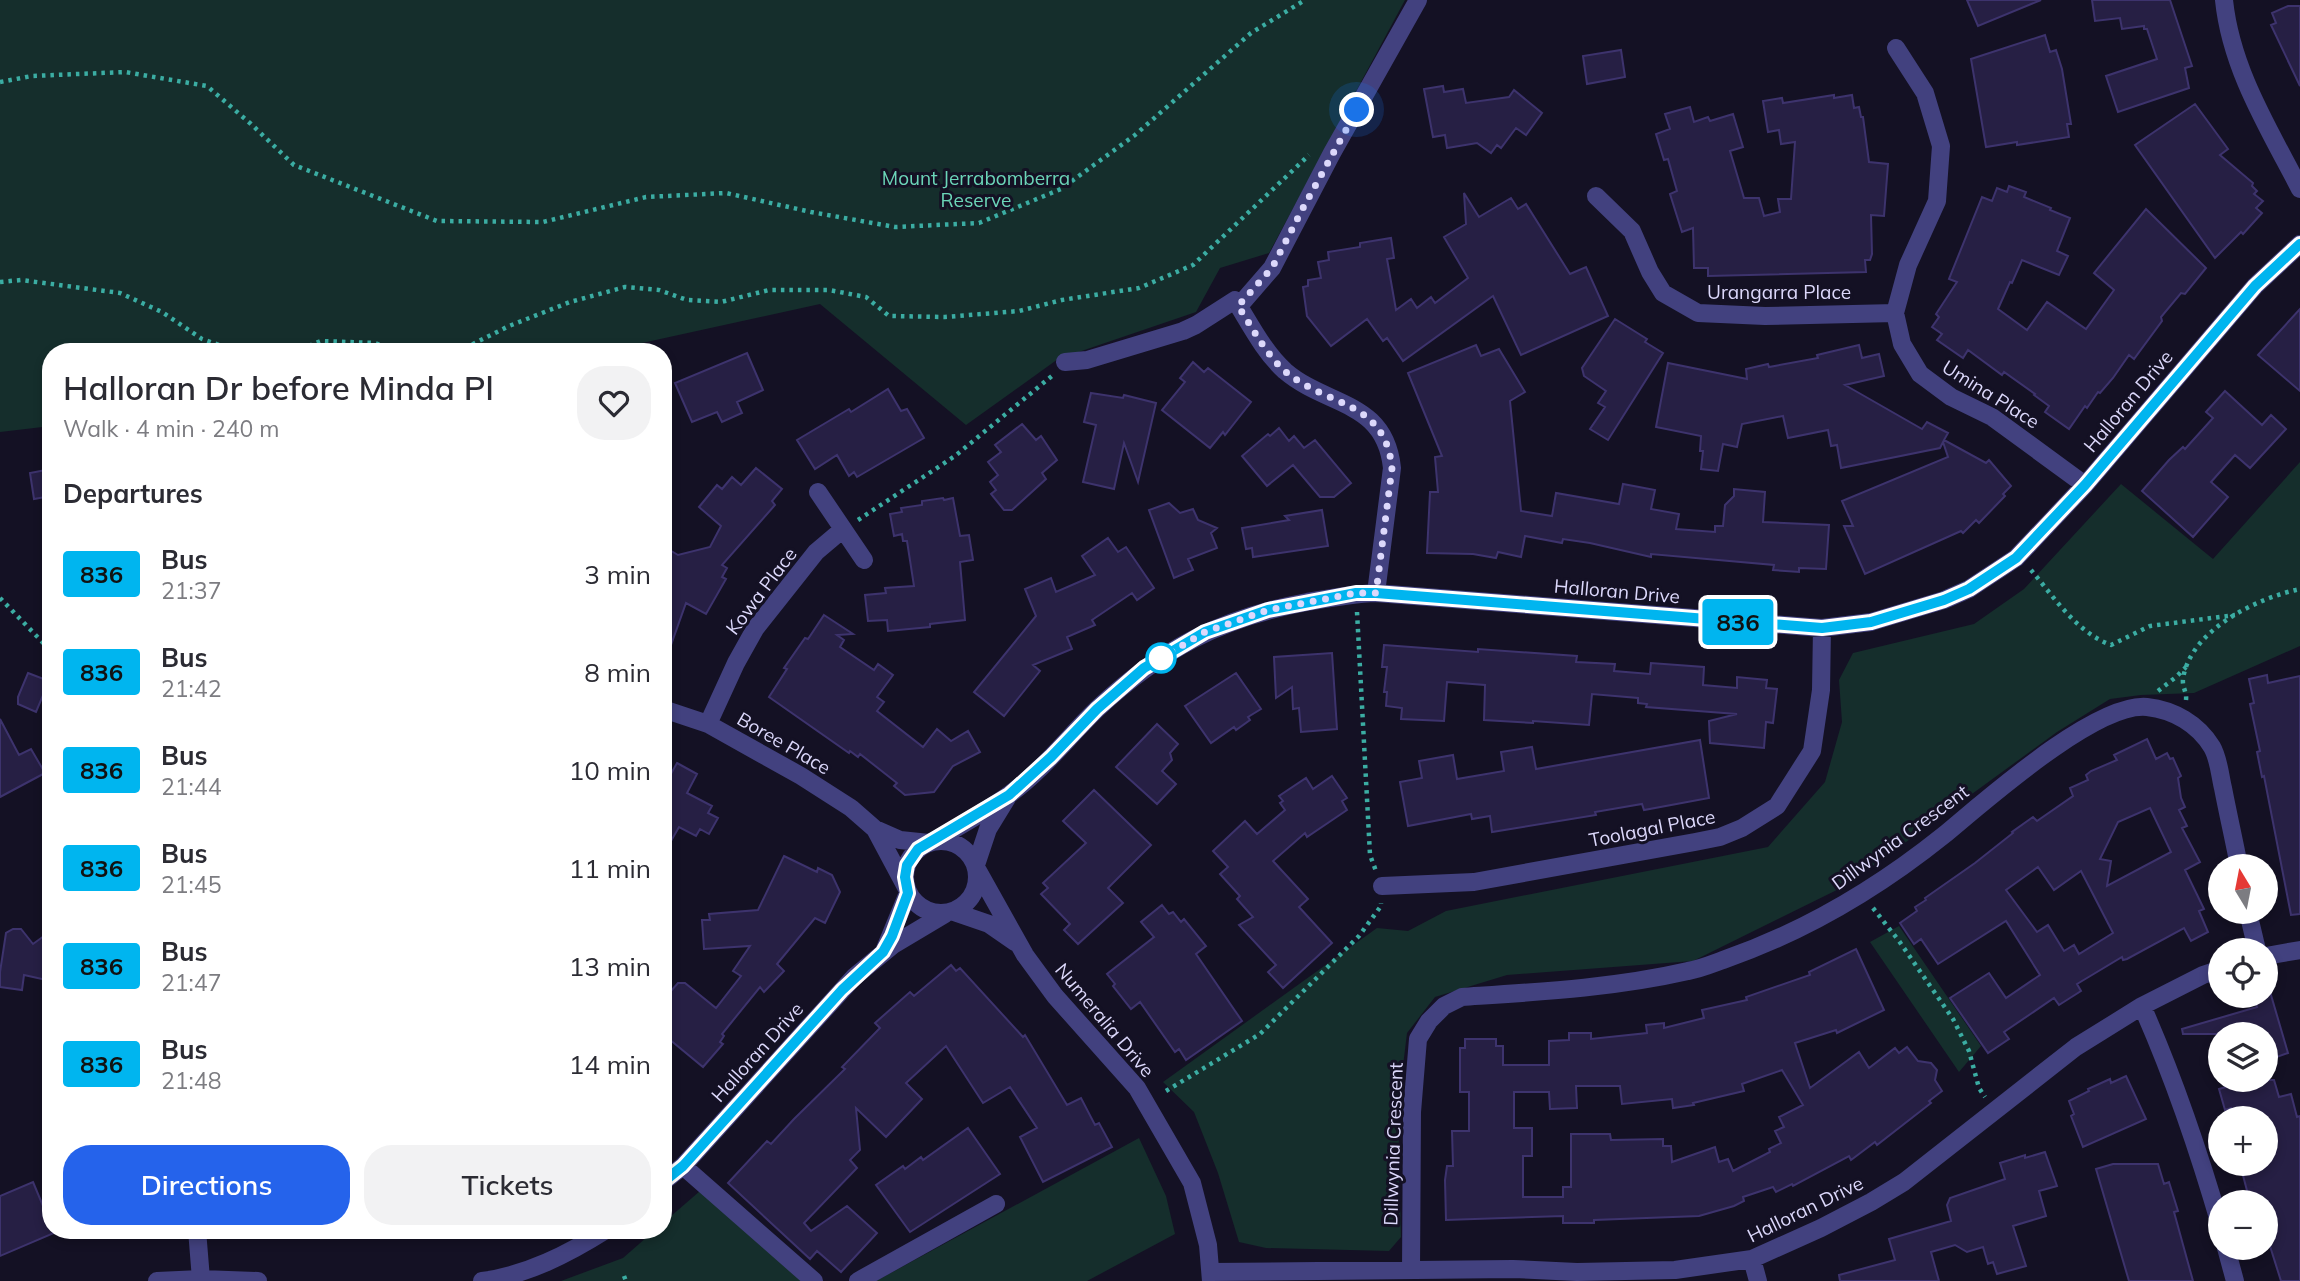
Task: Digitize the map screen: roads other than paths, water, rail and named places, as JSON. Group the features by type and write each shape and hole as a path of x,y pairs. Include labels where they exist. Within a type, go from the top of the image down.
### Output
{"street":[{"path":"1070,362 1191,328 1237,303 1272,268 1418,0"},
{"path":"2224,0 2231,41 2243,77 2300,189"},
{"name":"Umina Place","path":"1896,48 1925,93 1941,146 1937,201 1908,265 1895,313 1902,344 1920,374 1951,397 1992,416 2085,485"},
{"name":"Urangarra Place","path":"1596,196 1632,231 1650,272 1664,293 1698,313 1765,316 1895,313"},
{"name":"Halloran Drive","path":"931,843 1009,795 1051,757 1097,709 1144,668 1205,632 1268,610 1356,593 1376,593 1822,628 1871,622 1944,600 1969,589 2016,558 2085,485 2255,286 2300,244"},
{"path":"1237,303 1272,358 1286,371 1312,388 1358,410 1375,424 1382,434 1391,456 1392,468 1376,593"},
{"path":"818,492 864,561"},
{"name":"Kowa Place","path":"708,724 755,628 816,552 842,530"},
{"name":"Toolagal Place","path":"1382,886 1474,882 1720,837 1742,828 1777,806 1812,751 1821,690 1822,628"},
{"name":"Dillwynia Crescent","path":"1411,1270 1412,1112 1418,1039 1429,1021 1444,1006 1462,997 1612,985 1690,971 1759,948 1839,908 1921,853 2003,786 2074,734 2102,718 2131,708 2145,707 2180,716 2194,725 2213,748 2236,854"},
{"name":"Boree Place","path":"672,712 708,724 829,793 859,814 875,829 908,891"},
{"name":"Halloran Drive","path":"977,868 988,829 1009,795"},
{"name":"Boree Place","path":"875,829 900,840 931,843"},
{"path":"946,841 959,845 970,854 977,868 978,881 973,896 967,904 949,913 932,913 920,908 908,891 905,877 907,865 918,849 931,843 946,841"},
{"name":"Numeralia Drive","path":"977,868 1001,909 1017,944 1055,996 1138,1088 1192,1183 1206,1235 1211,1277"},
{"name":"Halloran Drive","path":"883,952 892,936 908,891"},
{"name":"Halloran Drive","path":"672,1175 683,1166 842,990 883,952 949,913"},
{"name":"Numeralia Drive","path":"949,913 989,924 1017,944"},
{"path":"2278,954 2300,950"},
{"name":"Halloran Drive","path":"1211,1277 1411,1270 1513,1275 1675,1270 1752,1259 1821,1228 1904,1182 2076,1047 2142,1006 2208,973"},
{"path":"2142,1006 2167,1062 2210,1190"},
{"path":"683,1166 814,1281"},
{"path":"858,1281 996,1204"},
{"path":"198,1239 201,1279"},
{"path":"482,1281 505,1278 556,1258 590,1239"},
{"path":"1752,1259 1758,1281"},
{"path":"2229,1260 2235,1281"},
{"path":"157,1281 258,1281"}],"park label":[{"name":"Mount Jerrabomberra Reserve","path":"976,189"}]}
